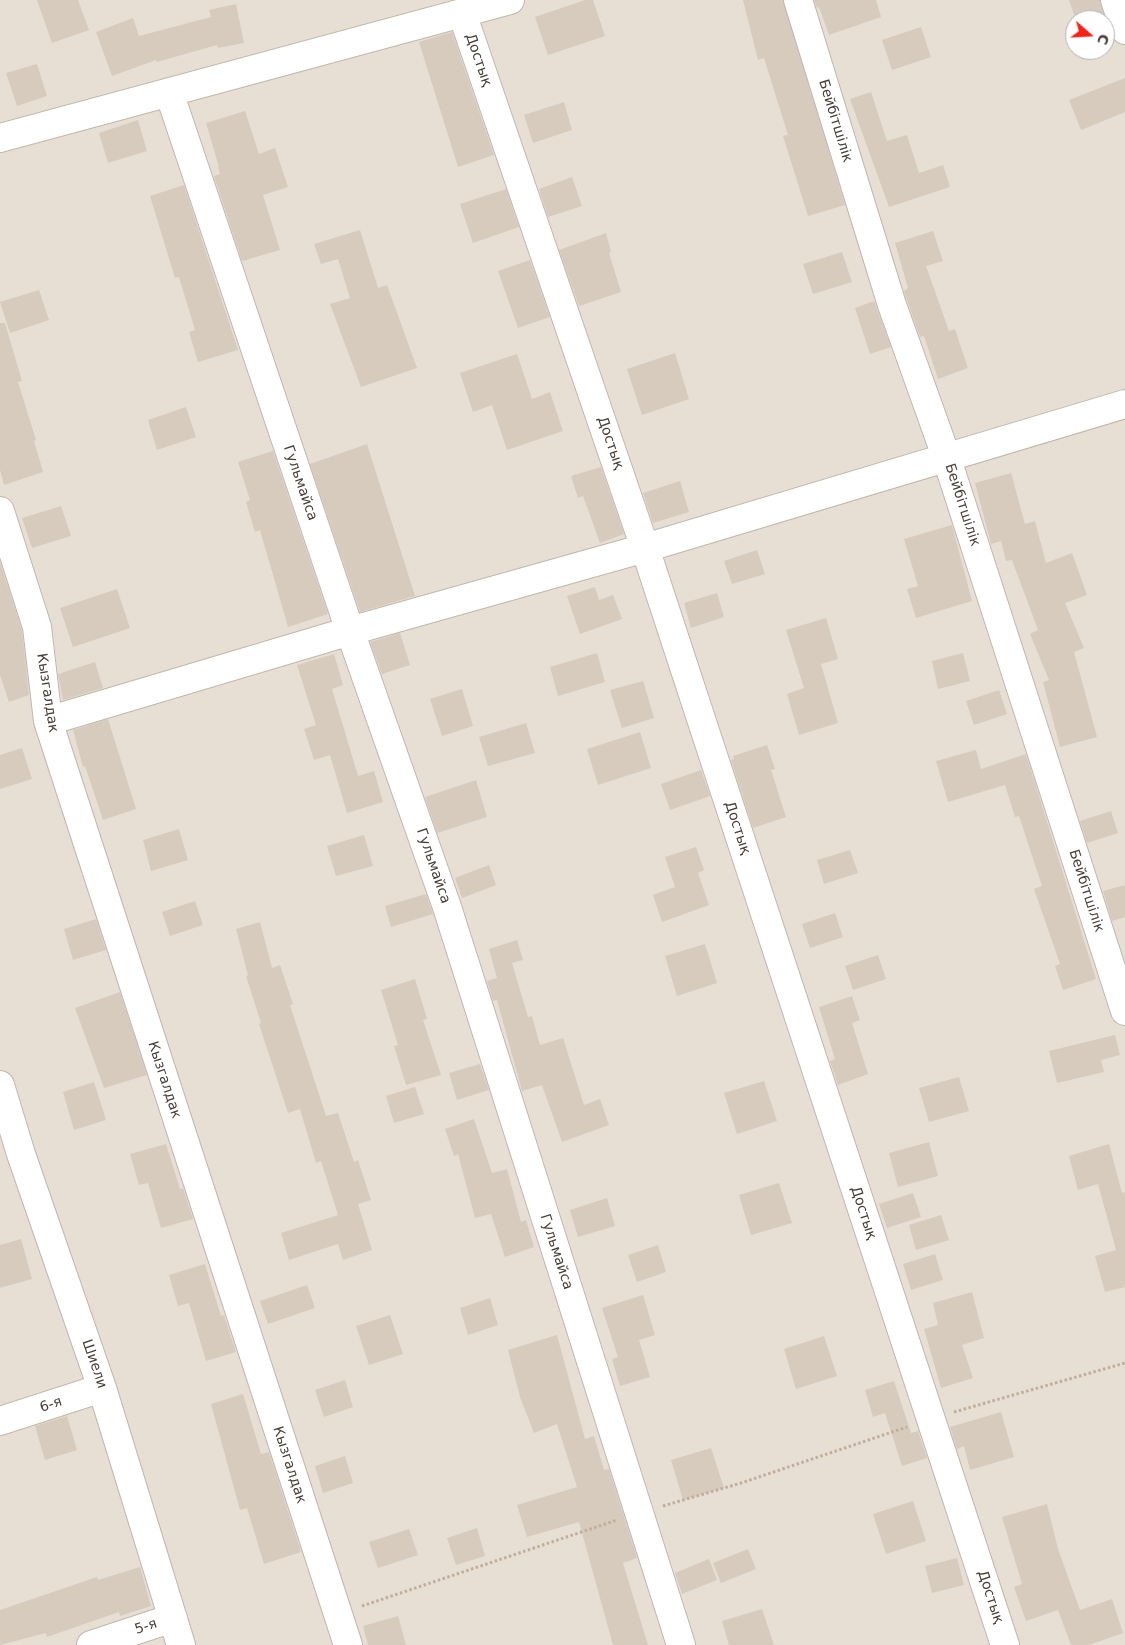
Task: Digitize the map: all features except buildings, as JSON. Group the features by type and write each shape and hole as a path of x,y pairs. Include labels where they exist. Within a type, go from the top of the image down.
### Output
{"street":[{"path":"0,138 510,0"},
{"name":"Бейбітшілік","path":"798,0 892,305 946,456 1125,1011"},
{"path":"1115,0 1125,30"},
{"name":"Достық","path":"462,13 645,548 1005,1645"},
{"name":"Гульмайса","path":"170,92 350,631 447,907 681,1645"},
{"path":"48,721 350,631 645,548 946,456 1125,404"},
{"name":"Кызгалдак","path":"0,511 37,626 48,721 348,1645"},
{"name":"Шиели","path":"0,1085 10,1157 102,1388 181,1645"},
{"name":"6-я","path":"0,1421 102,1388"},
{"name":"5-я","path":"91,1645 173,1618"}],"path":[{"path":"338,1614 639,1512 741,1483 931,1419 1125,1363"}],"shaded area":[{"path":"0,0 1125,0 1125,1645 0,1645"}]}
